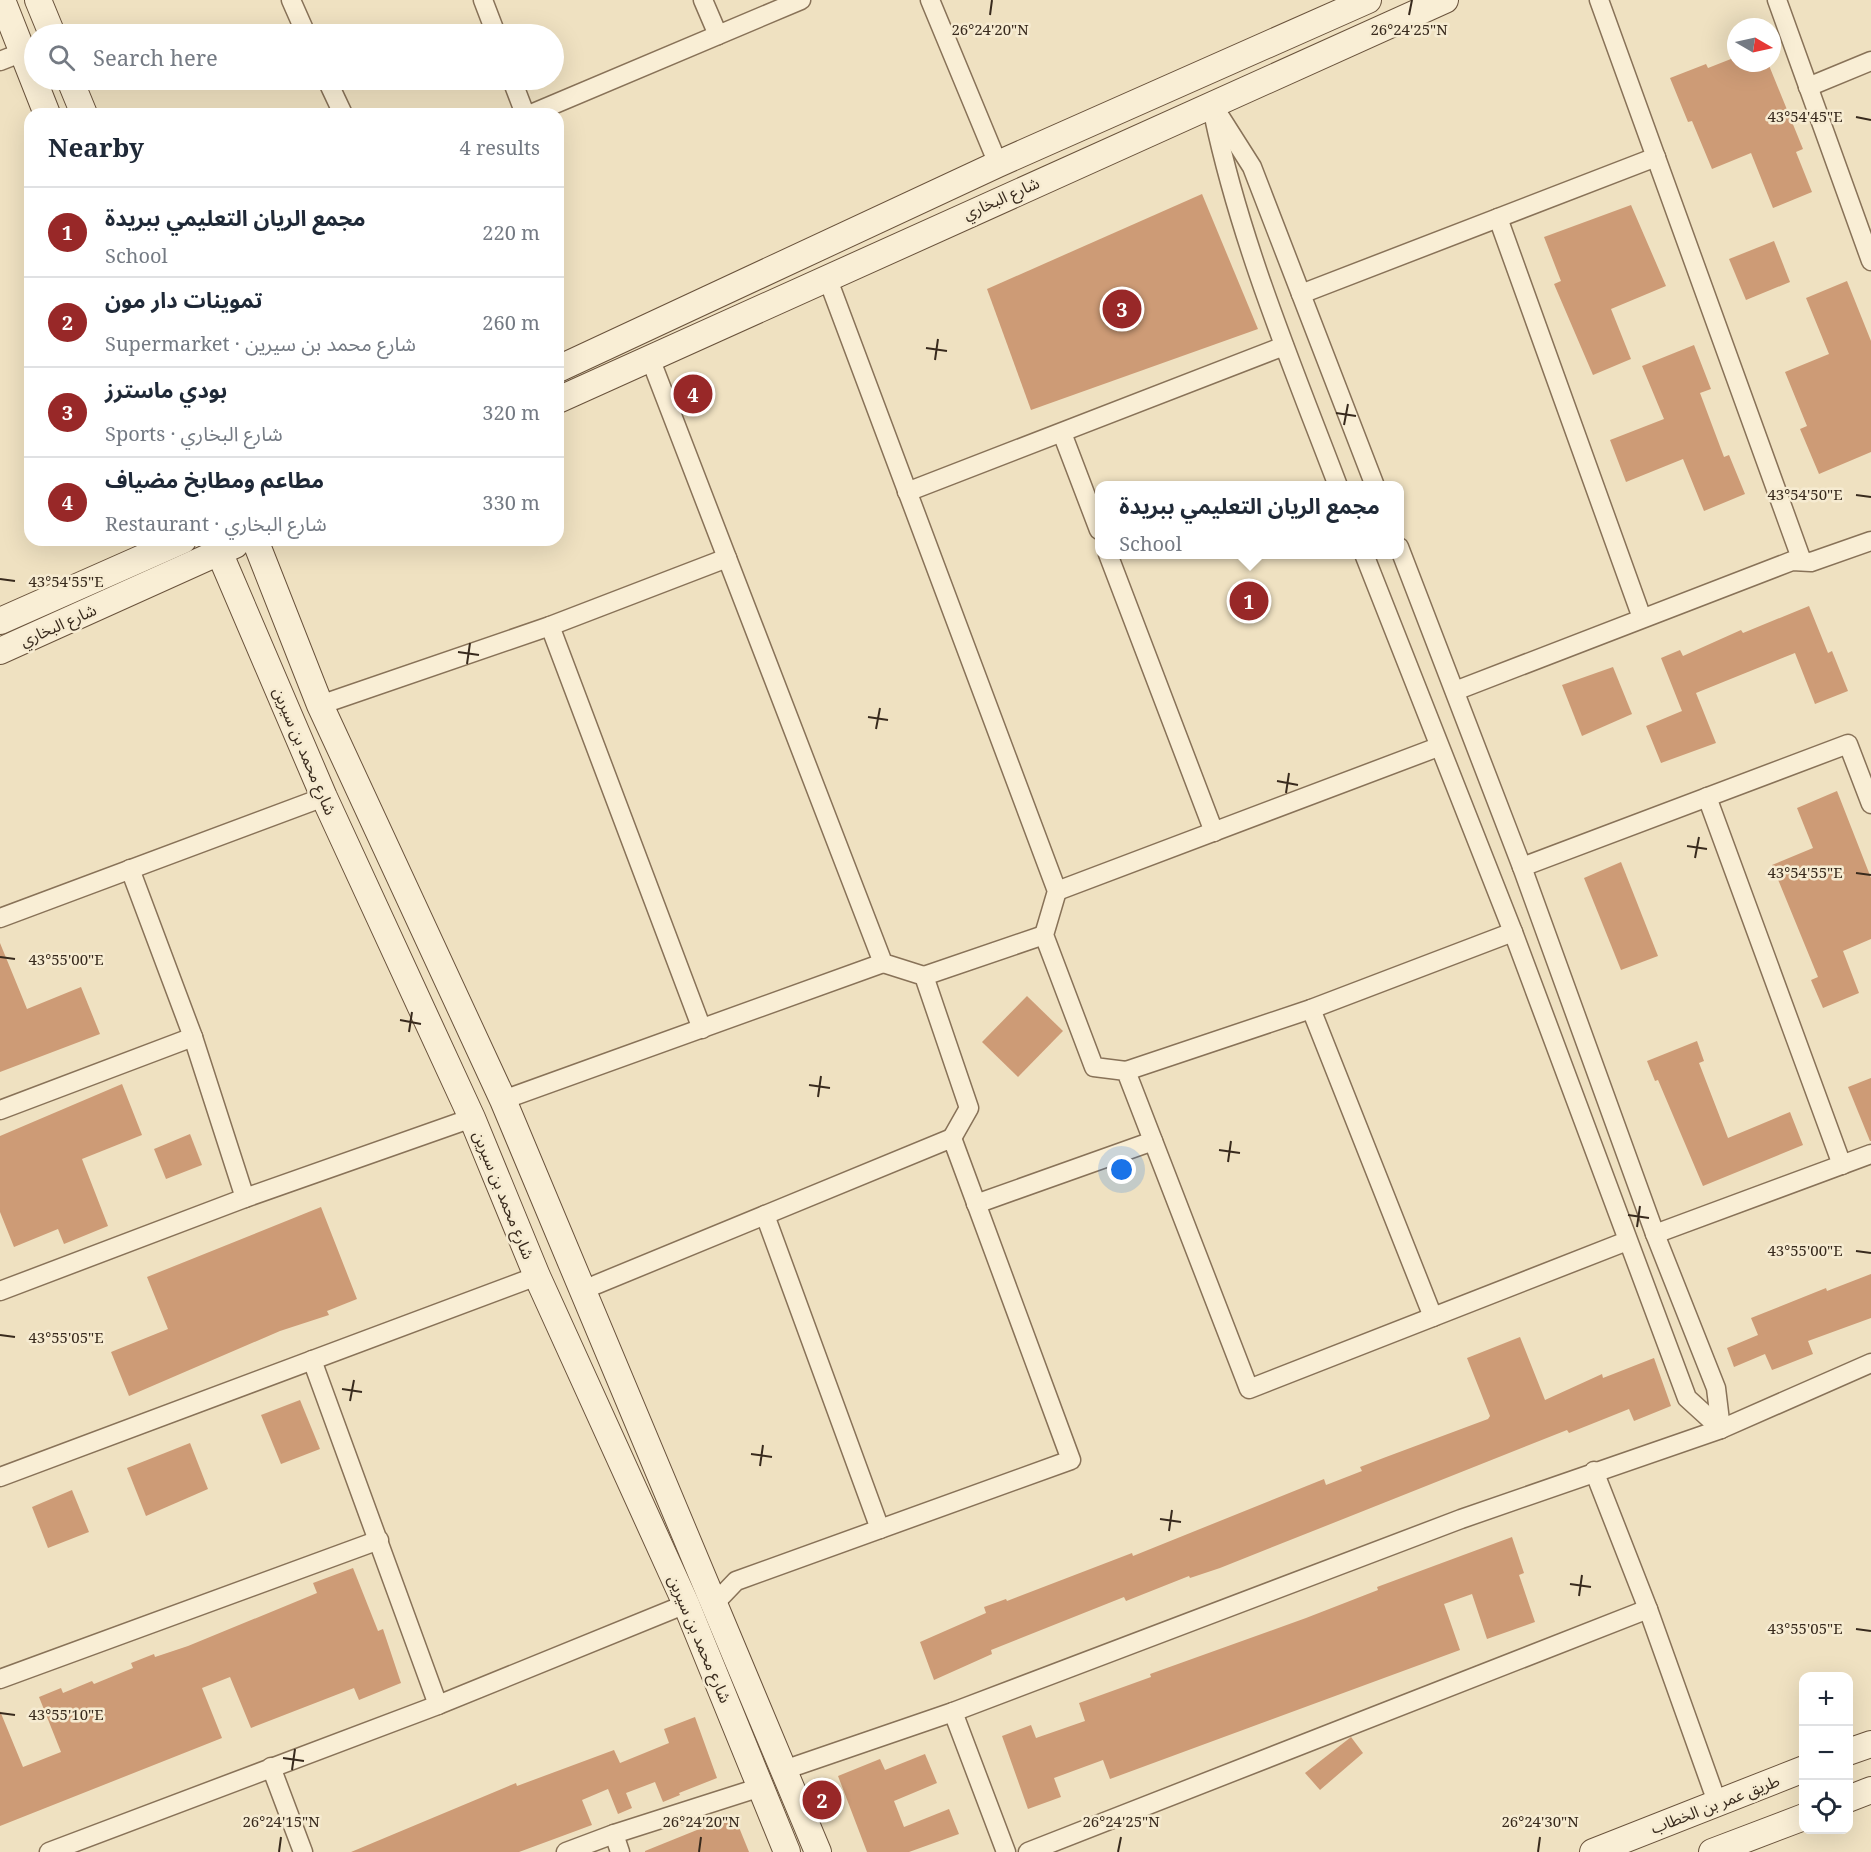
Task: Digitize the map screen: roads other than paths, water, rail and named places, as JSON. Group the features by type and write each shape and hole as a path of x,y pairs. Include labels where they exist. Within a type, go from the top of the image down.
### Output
{"street":[{"path":"291,0 302,24"},
{"path":"483,0 492,24"},
{"path":"703,0 718,35"},
{"path":"545,108 801,0"},
{"path":"930,0 998,164"},
{"name":"شارع البخاري","path":"564,366 998,164 1368,0"},
{"name":"شارع البخاري","path":"564,396 1445,0"},
{"path":"1599,0 1802,561"},
{"path":"1777,0 1871,261"},
{"path":"45,3 50,24"},
{"path":"3,9 11,56 24,77"},
{"path":"1808,87 1871,61"},
{"path":"32,90 43,108"},
{"path":"74,90 82,108"},
{"path":"332,90 340,108"},
{"path":"516,90 523,108"},
{"path":"1212,104 1252,167 1373,481"},
{"path":"1212,104 1227,176 1284,346 1336,481"},
{"path":"1301,294 1656,157"},
{"path":"1498,218 1642,618"},
{"path":"827,277 1057,891 1044,935 1094,1067 1126,1071 1311,1009 1513,932"},
{"path":"907,492 1284,346"},
{"path":"650,358 883,963"},
{"path":"1062,433 1095,520"},
{"path":"1455,691 1792,561 1811,561 1871,541"},
{"name":"شارع البخاري","path":"0,621 169,546"},
{"name":"شارع البخاري","path":"0,651 217,546"},
{"name":"شارع محمد بن سيرين","path":"217,546 324,797 472,1118 537,1276 686,1604 787,1852"},
{"name":"شارع محمد بن سيرين","path":"257,546 320,705 503,1100 818,1852"},
{"path":"320,705 550,626 727,558"},
{"path":"1110,559 1214,831"},
{"path":"1366,559 1513,932 1687,1398 1721,1429"},
{"path":"1404,559 1522,867 1655,1234 1716,1388 1721,1429"},
{"path":"550,626 702,1029"},
{"path":"1522,867 1848,744 1871,804"},
{"path":"1057,891 1438,747"},
{"path":"0,918 324,797"},
{"path":"1707,797 1842,1165"},
{"path":"130,869 193,1037 245,1197"},
{"path":"503,1100 883,963 924,976 1044,935"},
{"path":"583,1290 952,1138 969,1108 924,976"},
{"path":"1311,1009 1433,1317"},
{"path":"0,1110 193,1037"},
{"path":"1126,1071 1249,1389 1627,1241"},
{"path":"0,1291 245,1197 472,1118"},
{"path":"714,1604 736,1581 1071,1460 952,1138"},
{"path":"976,1204 1153,1141"},
{"path":"1655,1234 1871,1154"},
{"path":"765,1215 880,1529"},
{"path":"0,1477 537,1276"},
{"path":"312,1360 438,1705"},
{"path":"784,1770 953,1712 1594,1471 1721,1429 1871,1363"},
{"path":"1594,1471 1648,1609 1717,1802"},
{"path":"0,1680 379,1540"},
{"path":"49,1852 438,1705 686,1604"},
{"path":"1028,1852 1648,1609"},
{"path":"953,1712 1006,1852"},
{"path":"1853,1750 1871,1744"},
{"path":"271,1767 303,1852"},
{"name":"طريق عمر بن الخطاب","path":"1593,1852 1799,1771"},
{"path":"566,1852 614,1834 762,1787"},
{"path":"1853,1797 1871,1790"},
{"path":"1712,1852 1746,1846 1799,1819"},
{"path":"614,1834 620,1852"}],"place":[{"name":"بودي ماسترز","path":"1122,309"},
{"name":"مطاعم ومطابخ مضياف","path":"693,394"},
{"name":"مجمع الريان التعليمي ببريدة","path":"1249,601"},
{"name":"تموينات دار مون","path":"822,1800"}]}
